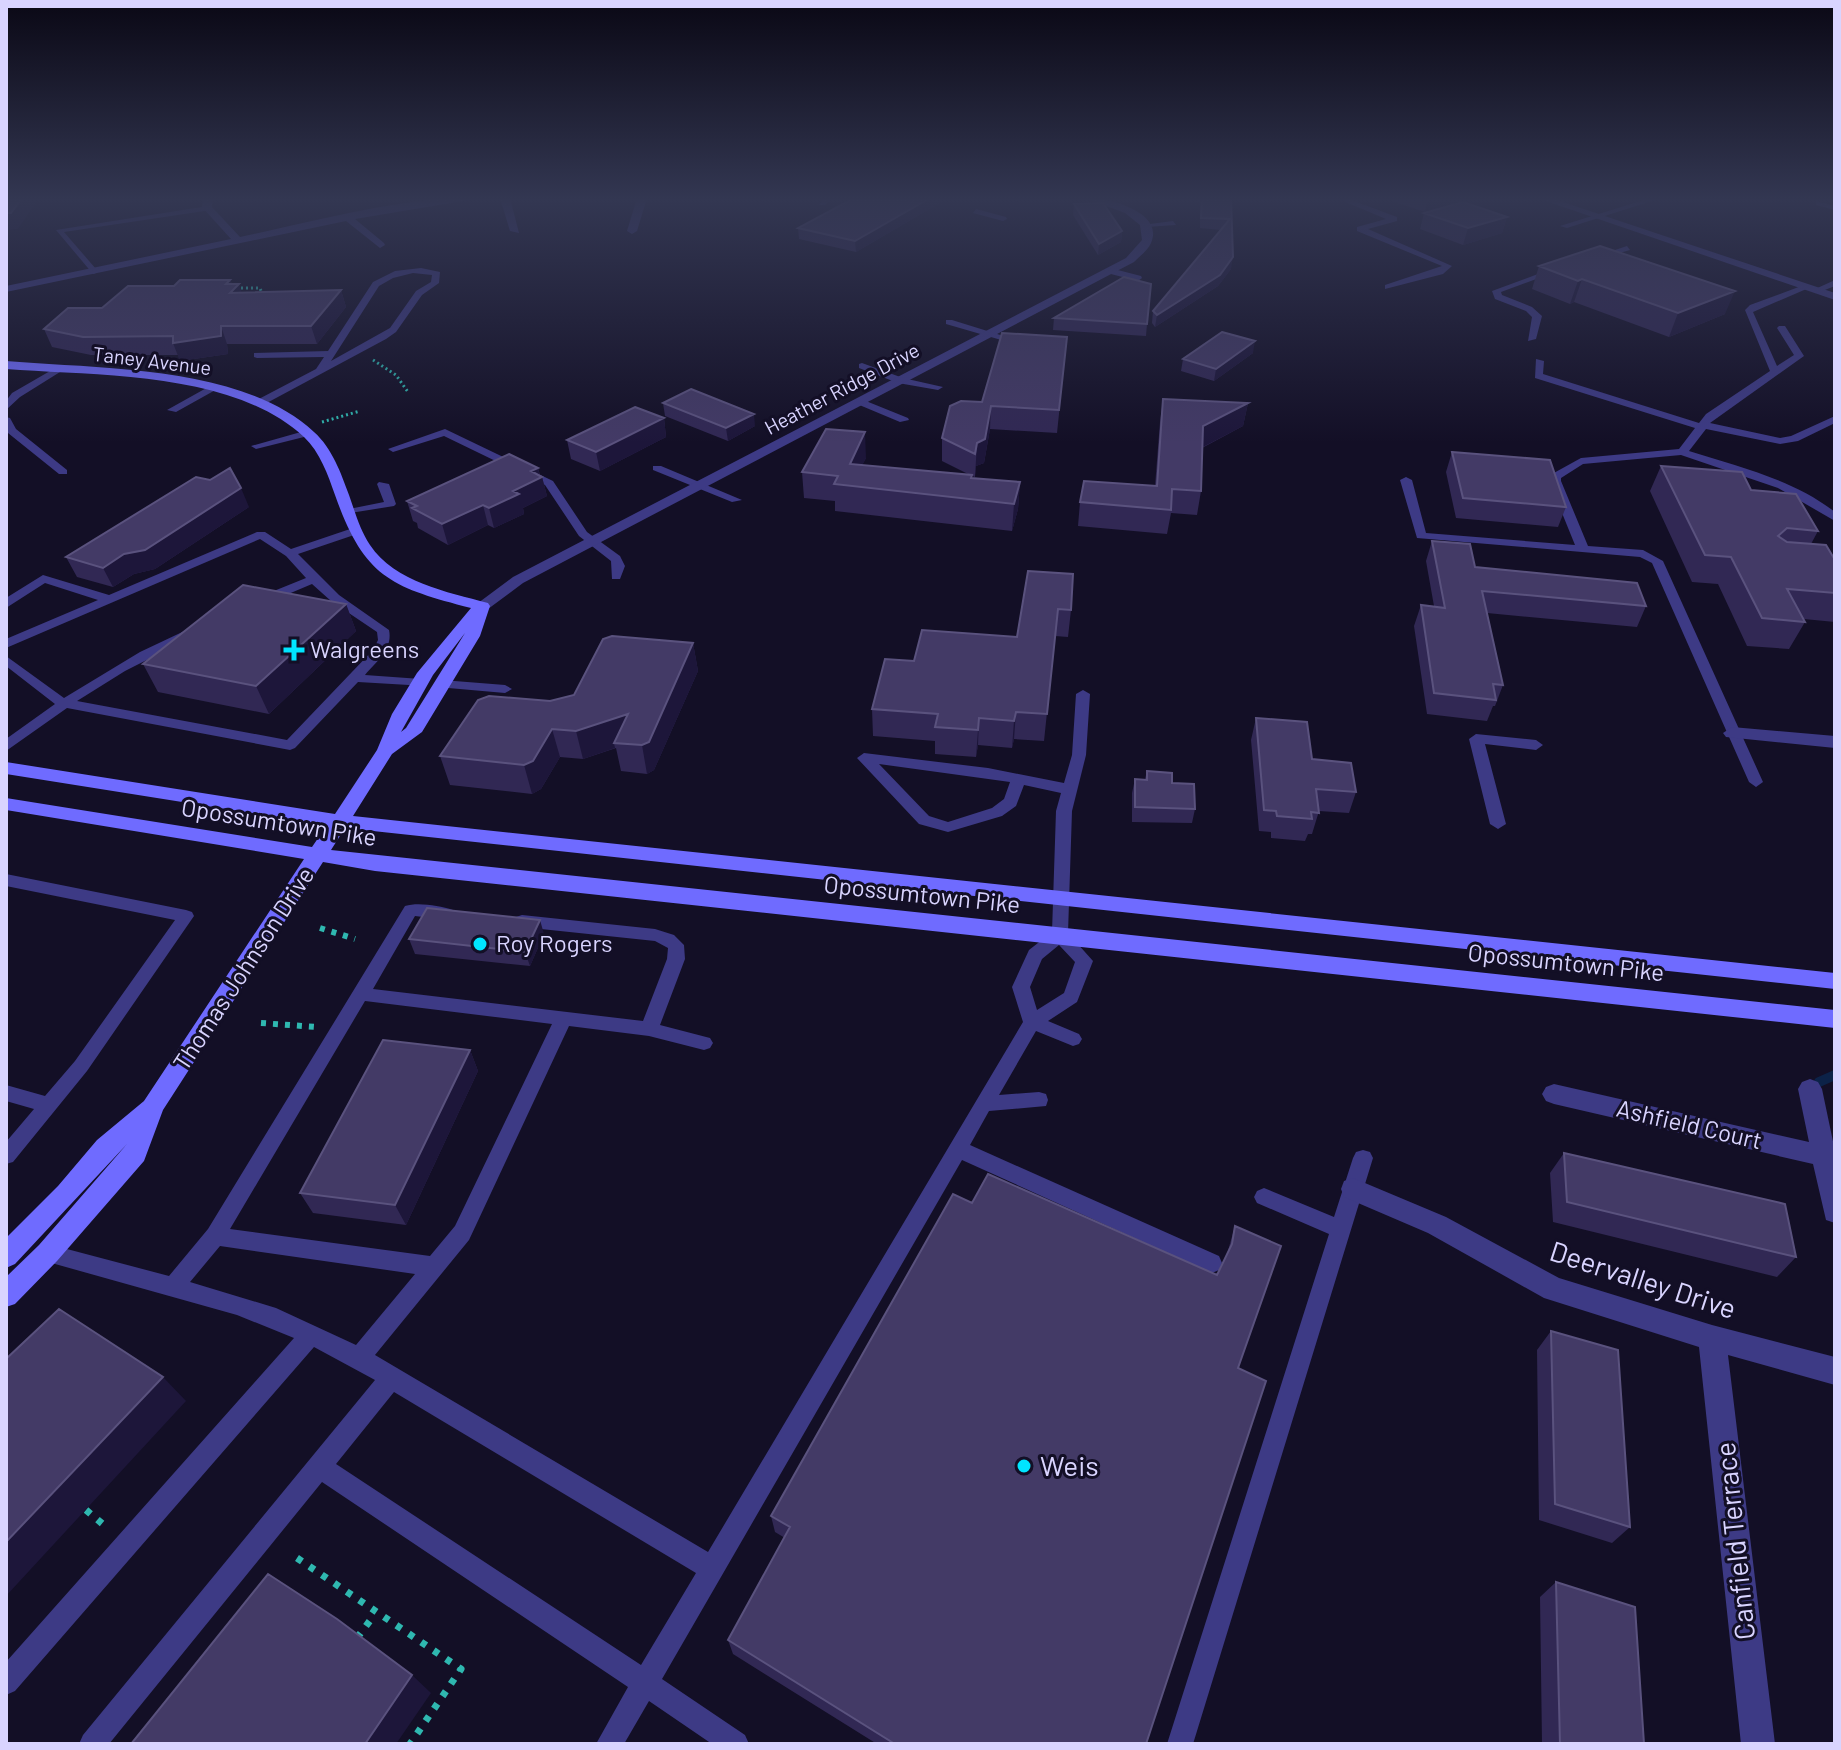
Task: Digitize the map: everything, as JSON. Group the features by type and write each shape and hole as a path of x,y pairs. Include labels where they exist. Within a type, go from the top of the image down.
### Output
{"main road":[{"name":"Taney Avenue","path":"6,365 158,379 214,388 259,403 308,433 329,463 366,550 396,576 482,606"},
{"name":"Thomas Johnson Drive","path":"6,1295 48,1253 135,1154 153,1106 386,750 390,732 421,683 454,634 482,606"},
{"name":"Thomas Johnson Drive","path":"386,750 413,732 472,636 482,606"},
{"name":"Opossumtown Pike","path":"6,768 340,821 1835,981"},
{"name":"Opossumtown Pike","path":"6,804 375,864 1835,1019"},
{"name":"Thomas Johnson Drive","path":"10,1248 67,1194 106,1147 153,1106"}],"street":[{"path":"6,289 51,280"},
{"name":"Heather Ridge Drive","path":"482,606 502,589 1093,280"},
{"path":"1785,280 1835,297"},
{"path":"1732,733 1835,742"},
{"path":"1810,1089 1835,1212"},
{"name":"Ashfield Court","path":"1554,1094 1824,1156"},
{"name":"Deervalley Drive","path":"1353,1189 1437,1225 1553,1289 1712,1338 1835,1371"},
{"name":"Canfield Terrace","path":"1712,1338 1758,1744"}],"lane":[{"path":"319,372 376,284 382,280"},
{"path":"259,403 393,330 419,293 436,280"},
{"path":"1388,287 1413,280"},
{"path":"1530,280 1496,291 1498,297 1529,309 1537,316 1531,339"},
{"path":"1775,372 1748,312 1762,303 1835,283"},
{"path":"949,322 1028,343"},
{"path":"1682,452 1710,416 1799,356 1782,328"},
{"path":"257,355 330,354"},
{"path":"1539,361 1538,376 1702,426 1780,441 1794,439 1835,419"},
{"path":"862,366 901,381 938,387"},
{"path":"6,407 11,396 57,370"},
{"path":"172,410 214,388"},
{"path":"861,402 904,420"},
{"path":"6,420 12,431 63,472"},
{"path":"393,449 445,432 549,483 576,525 616,559 619,566 616,576"},
{"path":"256,446 308,433"},
{"path":"1583,549 1555,481 1556,476 1581,461 1682,452 1782,487 1820,506 1835,518"},
{"path":"657,468 736,500"},
{"path":"1406,480 1421,536 1643,554 1657,561 1756,782"},
{"path":"348,512 390,504 383,484"},
{"path":"290,553 356,531"},
{"path":"6,644 261,534 290,553 335,598 383,630 385,640 379,652 290,745 62,703 6,660"},
{"path":"6,604 43,579 92,592 109,600"},
{"path":"250,605 314,579"},
{"path":"6,746 62,703 154,649 210,622"},
{"path":"355,678 421,683"},
{"path":"442,684 505,689"},
{"path":"609,1744 1032,1022 1071,997 1084,961 1060,935 1061,900 1067,789 1079,755 1083,694"},
{"path":"1498,824 1476,739 1536,745"},
{"path":"1019,779 1011,802 997,812 948,827 924,820 864,758 988,773 1019,779 1067,789"},
{"path":"6,880 186,916 81,1066 49,1105 13,1137 6,1156"},
{"path":"173,1287 215,1236 411,910 472,916"},
{"path":"502,919 668,939 676,945 676,959 649,1029"},
{"path":"1032,1022 1021,987 1035,955 1060,935"},
{"path":"360,994 649,1029 704,1043"},
{"path":"359,1358 462,1233 563,1019"},
{"path":"1032,1022 1073,1039"},
{"path":"6,1093 49,1105"},
{"path":"984,1104 1039,1100"},
{"path":"958,1149 1212,1263"},
{"path":"1180,1744 1363,1158"},
{"path":"1264,1197 1341,1229"},
{"path":"215,1236 436,1267"},
{"path":"48,1253 237,1305 311,1334 392,1377 713,1569"},
{"path":"6,1682 311,1334"},
{"path":"92,1744 392,1377"},
{"path":"319,1466 736,1744"}],"path":[{"path":"234,288 260,288 260,295 269,298"},
{"path":"361,357 396,375 408,392"},
{"path":"321,422 360,411"},
{"path":"320,928 355,939"},
{"path":"261,1023 340,1028"},
{"path":"86,1510 105,1526"},
{"path":"297,1558 375,1614 461,1669 410,1744"},
{"path":"357,1638 375,1614"}],"building":[{"path":"180,280 230,280 226,284 239,284 230,293 341,290 311,326 221,326 221,336 173,343 173,336 83,337 44,329 68,308 102,308 128,286 174,286"},
{"path":"1119,280 1151,284 1147,324 1054,318"},
{"path":"1179,280 1213,280 1157,315 1153,311"},
{"path":"1584,280 1701,280 1735,291 1678,313"},
{"path":"1222,332 1255,341 1216,369 1183,359"},
{"path":"1002,333 1067,337 1059,410 991,406 985,439 977,443 975,454 942,438 950,406 961,401 982,402"},
{"path":"691,389 754,414 726,428 663,403"},
{"path":"1163,399 1248,403 1203,426 1201,491 1172,489 1171,510 1080,502 1084,481 1157,486"},
{"path":"635,407 664,418 596,452 567,440"},
{"path":"826,429 865,432 850,464 1020,482 1014,504 834,484 838,476 802,472"},
{"path":"1452,452 1550,460 1566,507 1463,498"},
{"path":"509,454 538,468 531,471 542,477 513,491 519,494 489,508 483,505 442,524 412,508 417,506 407,501"},
{"path":"1661,466 1742,472 1751,490 1796,494 1818,531 1787,528 1778,536 1787,542 1826,545 1835,560 1835,593 1787,589 1805,622 1762,618 1731,557 1705,555"},
{"path":"230,468 241,488 145,550 124,554 103,568 66,557 196,477 210,480"},
{"path":"1432,541 1470,544 1475,567 1637,583 1646,606 1482,591 1503,685 1493,684 1496,700 1434,693 1421,605 1445,608"},
{"path":"1028,571 1073,574 1071,610 1058,609 1047,714 1016,712 1014,721 979,718 978,730 935,727 938,714 872,709 885,659 914,661 922,630 1017,637"},
{"path":"243,585 346,604 256,686 143,664"},
{"path":"612,636 693,643 649,742 642,745 614,743 628,714 576,731 552,729 533,761 524,765 440,756 478,700 489,696 550,701 574,695 603,639"},
{"path":"1256,718 1307,722 1312,759 1351,763 1356,792 1316,789 1319,813 1311,812 1312,819 1277,816 1276,811 1264,810"},
{"path":"1147,771 1172,773 1172,783 1194,784 1195,809 1135,807 1135,779 1147,780"},
{"path":"427,908 540,920 525,952 409,939"},
{"path":"383,1040 470,1050 395,1205 300,1193"},
{"path":"1564,1153 1785,1204 1796,1257 1567,1202"},
{"name":"Weis","path":"988,1174 1217,1275 1232,1244 1235,1226 1281,1246 1238,1368 1266,1381 1146,1744 895,1744 728,1640 790,1527 771,1516 953,1194 972,1203"},
{"path":"59,1309 163,1377 6,1542 6,1359"},
{"path":"1551,1331 1618,1350 1630,1527 1555,1504"},
{"path":"268,1574 337,1619 412,1675 365,1744 131,1744"},
{"path":"1556,1582 1635,1607 1644,1744 1560,1744"}],"waterway":[{"path":"1819,1082 1835,1075"}],"place":[{"name":"Walgreens","path":"294,650"},
{"name":"Roy Rogers","path":"480,944"},
{"name":"Weis","path":"1024,1466"}]}
